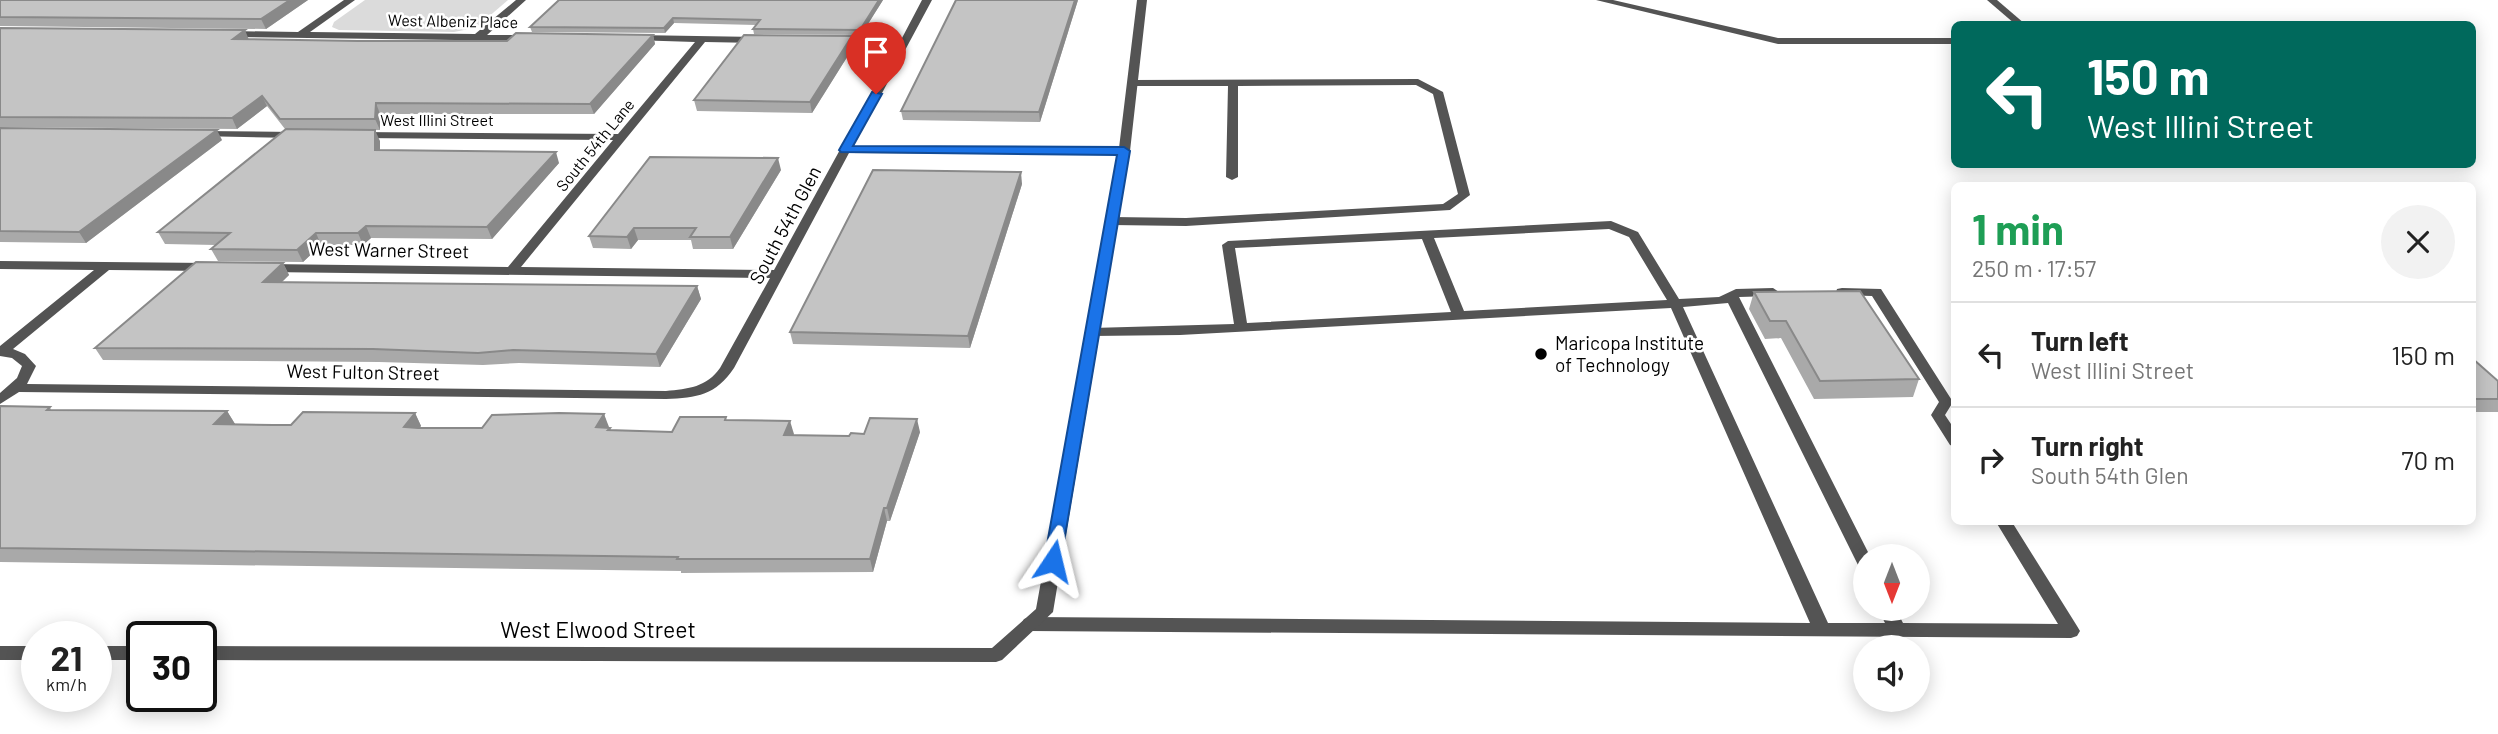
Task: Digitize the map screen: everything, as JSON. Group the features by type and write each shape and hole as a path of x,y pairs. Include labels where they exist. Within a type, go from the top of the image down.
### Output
{"street":[{"path":"300,35 350,0"},
{"path":"478,37 521,0"},
{"name":"South 54th Glen","path":"708,389 721,379 927,0"},
{"path":"1030,624 1044,612 1124,151 1142,0"},
{"path":"1601,0 1779,41 1951,41"},
{"path":"1993,0 2017,21"},
{"name":"West Albeniz Place","path":"219,34 542,38"},
{"path":"620,38 766,40"},
{"name":"South 54th Lane","path":"511,271 702,39"},
{"path":"818,40 905,41"},
{"path":"1112,221 1186,222 1446,207 1464,195 1438,92 1418,82 1132,83"},
{"path":"1232,177 1233,83"},
{"path":"186,134 307,135"},
{"name":"West Illini Street","path":"348,135 622,137"},
{"path":"845,150 1124,151"},
{"path":"1241,328 1228,245 1611,225 1634,235 1675,303 1822,629"},
{"path":"1427,235 1459,315"},
{"path":"0,265 230,268"},
{"path":"0,352 106,266"},
{"name":"West Warner Street","path":"257,268 778,274"},
{"path":"1092,332 1241,328 1722,300 1736,293 1788,292"},
{"path":"1826,292 1876,292 1946,402 1938,415 1951,436"},
{"path":"1731,295 1856,544"},
{"path":"0,352 15,354 25,359 29,366 27,375 16,388 0,400"},
{"name":"West Fulton Street","path":"16,388 666,396 708,389"},
{"path":"1030,624 2071,631 2006,525"},
{"path":"1893,621 1897,629"},
{"name":"West Elwood Street","path":"217,653 996,655 1030,624"},
{"path":"0,653 21,653"}],"shaded area":[{"path":"365,0 508,0 479,25 454,32 339,30 332,27 334,22"}],"building":[{"path":"0,0 290,0 261,19 0,17"},
{"path":"559,0 879,0 860,30 753,29 760,20 673,18 664,28 530,27"},
{"path":"956,0 1075,0 1039,112 901,111"},
{"path":"0,28 245,30 233,39 358,41 507,41 516,33 653,35 590,104 376,103 375,119 280,119 262,96 232,118 0,117"},
{"path":"744,35 852,36 810,102 694,100"},
{"path":"0,128 217,130 79,232 0,231"},
{"path":"286,129 375,130 375,150 556,152 487,227 366,226 358,233 316,233 297,250 211,249 230,233 158,232"},
{"path":"650,157 778,158 730,237 690,237 696,228 634,228 627,237 589,236"},
{"path":"873,170 1021,172 968,336 790,332"},
{"path":"196,262 283,263 263,282 697,286 656,354 513,350 478,353 373,349 95,348"},
{"path":"1860,291 1919,379 1820,381 1786,321 1770,321 1754,292"},
{"path":"2476,362 2498,381 2498,399 2476,399"},
{"path":"0,406 50,407 47,410 227,411 214,424 273,425 291,425 303,412 415,413 404,427 418,428 482,428 492,415 604,414 596,427 610,428 608,430 672,432 680,417 726,417 725,420 790,421 784,435 849,436 851,433 864,434 870,418 917,419 887,508 884,508 870,559 677,559 678,557 0,548"}],"place":[{"name":"Maricopa Institute of Technology","path":"1541,354"}],"route":[{"path":"876,94 845,150 1124,151 1053,561"}]}
